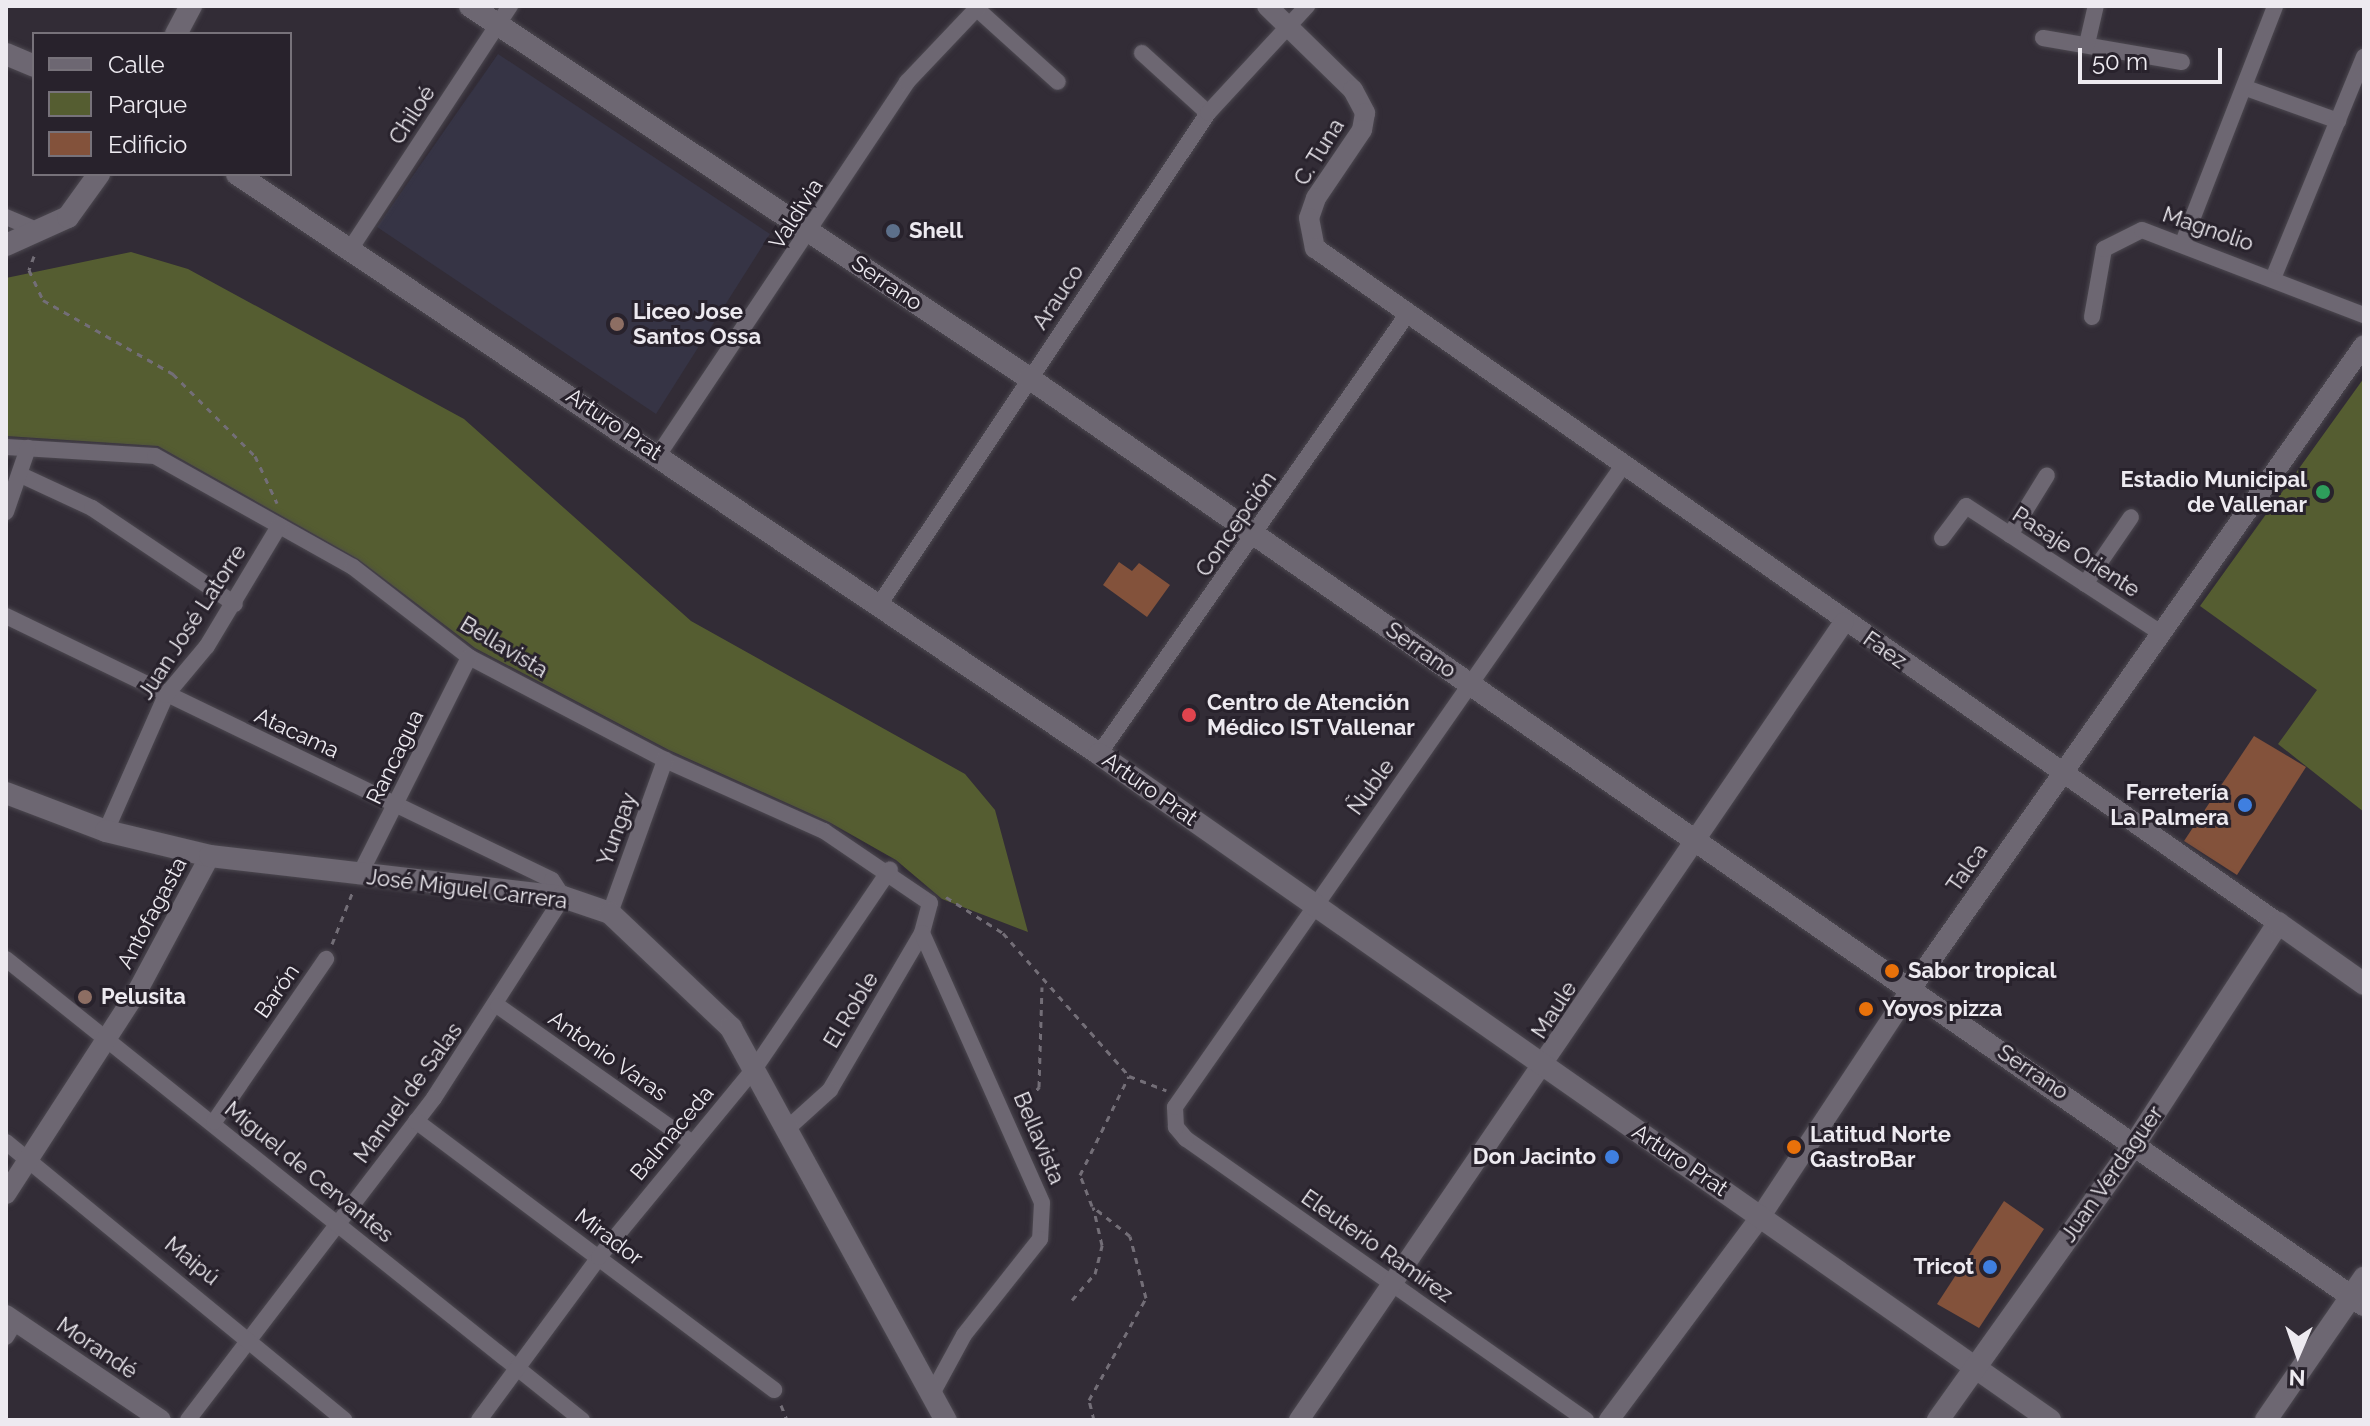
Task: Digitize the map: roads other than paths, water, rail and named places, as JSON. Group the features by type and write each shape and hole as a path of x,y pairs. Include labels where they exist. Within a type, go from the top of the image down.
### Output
{"main road":[{"path":"177,32 191,6"},
{"name":"Serrano","path":"470,6 503,15 811,233 1029,378 1694,840 2360,1293"},
{"path":"6,54 32,65"},
{"path":"6,245 42,233 68,217 98,176"},
{"name":"Arturo Prat","path":"240,176 659,454 1099,754 2050,1420"},
{"name":"José Miguel Carrera","path":"6,793 106,831 210,856 359,876 563,897 610,913 731,1028 934,1390 946,1420"},
{"name":"Faez","path":"2278,923 2364,984"},
{"name":"Juan Verdaguer","path":"1938,1420 2136,1142 2278,923"},
{"path":"2266,1420 2360,1293"}],"street":[{"name":"C. Tuna","path":"1267,6 1353,90 1365,113 1362,130 1316,198 1309,235 1315,248 1406,316"},
{"name":"Arauco","path":"879,605 1208,113 1307,6"},
{"path":"2087,44 2096,6"},
{"path":"2184,240 2246,88 2275,6"},
{"path":"978,7 1058,82"},
{"name":"Valdivia","path":"659,454 811,233 907,82 978,7"},
{"name":"Chiloé","path":"351,248 503,15"},
{"path":"2043,38 2182,62"},
{"path":"1142,53 1208,113"},
{"path":"2274,276 2364,57"},
{"path":"2246,88 2338,121"},
{"path":"6,217 42,233"},
{"name":"Magnolio","path":"2092,317 2096,275 2114,238 2142,230 2184,240 2364,315"},
{"name":"Faez","path":"1406,316 2278,923"},
{"name":"Concepción","path":"1099,754 1256,536 1406,316"},
{"name":"Talca","path":"1609,1420 1761,1216 1911,989 2364,345"},
{"name":"Bellavista","path":"6,447 155,456 353,567 469,657 665,760 824,831 931,896"},
{"path":"6,512 23,476 28,448"},
{"name":"Ñuble","path":"1179,1091 1471,684 1622,467"},
{"path":"2010,535 2047,475"},
{"path":"23,476 92,508 235,604"},
{"name":"Pasaje Oriente","path":"1942,538 1966,506 2162,634"},
{"path":"2085,584 2131,517"},
{"name":"Juan José Latorre","path":"106,831 166,695 235,604 279,526"},
{"name":"Atacama","path":"6,616 552,880 563,897"},
{"name":"Maule","path":"1299,1420 1392,1282 1545,1068 1694,840 1844,622"},
{"name":"Rancagua","path":"359,876 469,657"},
{"name":"Yungay","path":"610,913 665,760"},
{"name":"Antofagasta","path":"6,1194 105,1041 210,856"},
{"name":"Balmaceda","path":"479,1420 599,1257 755,1068 890,869"},
{"name":"El Roble","path":"789,1127 830,1090 922,933 931,896"},
{"name":"Manuel de Salas","path":"188,1420 249,1336 416,1121 498,1006 563,897"},
{"name":"Bellavista","path":"922,933 1042,1203 1040,1239 964,1335 934,1390"},
{"name":"Miguel de Cervantes","path":"6,959 105,1041 214,1122 337,1225 519,1366 582,1420"},
{"name":"Barón","path":"214,1122 326,959"},
{"name":"Antonio Varas","path":"498,1006 692,1143"},
{"name":"Eleuterio Ramírez","path":"1179,1091 1176,1127 1186,1139 1586,1420"},
{"name":"Mirador","path":"416,1121 774,1390"},
{"name":"Maipú","path":"6,1142 249,1336 345,1420"},
{"name":"Morandé","path":"9,1325 161,1420"}],"place":[{"name":"Shell","path":"893,231"},
{"name":"Liceo Jose Santos Ossa","path":"617,324"},
{"name":"Estadio Municipal de Vallenar","path":"2323,492"},
{"name":"Centro de Atención Médico IST Vallenar","path":"1189,715"},
{"name":"Ferretería La Palmera","path":"2245,805"},
{"name":"Sabor tropical","path":"1892,971"},
{"name":"Pelusita","path":"85,997"},
{"name":"Yoyos pizza","path":"1866,1009"},
{"name":"Latitud Norte GastroBar","path":"1794,1147"},
{"name":"Don Jacinto","path":"1612,1157"},
{"name":"Tricot","path":"1990,1267"}]}
